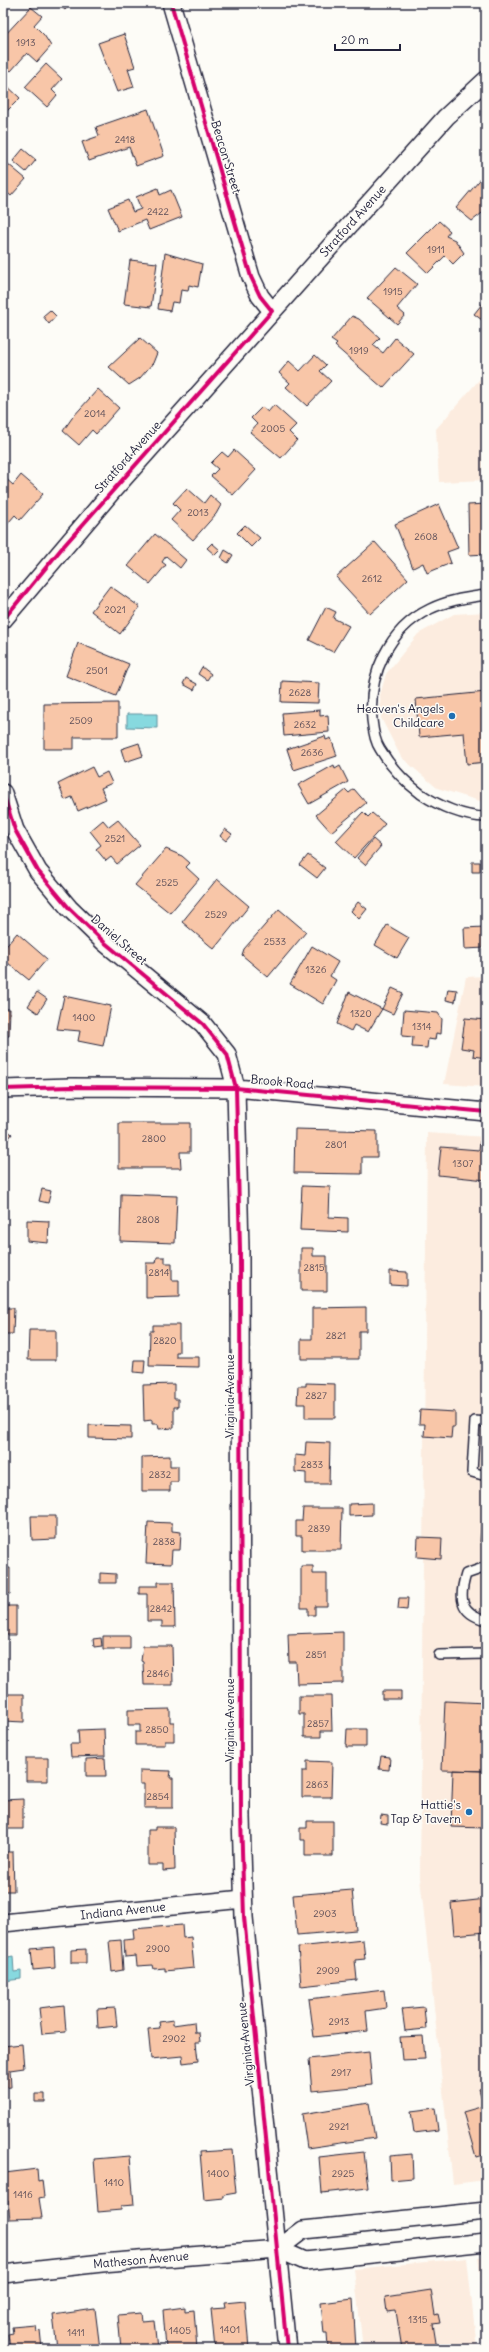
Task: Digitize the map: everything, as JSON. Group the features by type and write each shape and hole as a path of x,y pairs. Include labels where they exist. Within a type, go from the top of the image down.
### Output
{"street":[{"name":"Beacon Street","path":"171,3 252,277 260,296 272,311"},
{"name":"Stratford Avenue","path":"3,620 67,542 272,311 446,117 486,80"},
{"name":"Daniel Street","path":"3,793 19,839 38,871 68,908 104,942 203,1024 227,1054 236,1088"},
{"name":"Brook Road","path":"3,1089 72,1087 236,1088 486,1112"},
{"name":"Virginia Avenue","path":"236,1088 240,1249 241,1817 243,1899 287,2349"},
{"name":"Indiana Avenue","path":"3,1923 243,1899"},
{"path":"486,2211 303,2230 278,2249 305,2262 486,2242"},
{"name":"Matheson Avenue","path":"3,2274 111,2262 278,2249"}],"lane":[{"path":"486,595 453,599 428,609 408,624 392,641 378,665 373,683 371,704 373,726 379,748 406,782 430,800 450,809 486,818"},
{"path":"486,1422 475,1421 472,1472 486,1476"},
{"path":"486,1567 466,1574 460,1594 467,1610 476,1618 486,1620"},
{"path":"439,1655 486,1654"}],"shaded area":[{"path":"486,372 486,480 439,482 436,429"},
{"path":"486,612 486,802 483,802 437,788 401,757 381,718 380,695 386,674 418,634 454,614"},
{"path":"486,976 486,1087 444,1084 466,977"},
{"path":"427,1133 486,1137 486,2180 453,2184 420,1877"},
{"path":"486,2256 486,2327 478,2257"},
{"path":"467,2258 477,2349 363,2349 354,2269"}],"water":[{"path":"127,714 157,714 157,728 127,727"},
{"path":"13,1956 14,1972 21,1971 21,1979 4,1981 3,1958"}],"building":[{"path":"57,3 72,3 65,10"},
{"path":"31,7 42,16 34,25 44,35 51,46 37,62 27,53 11,71 3,65 3,37"},
{"path":"124,34 135,67 128,69 134,87 117,92 98,43"},
{"path":"46,64 62,79 52,90 57,95 47,107 25,87"},
{"path":"3,82 20,98 3,115"},
{"path":"148,109 164,156 136,166 129,147 89,161 82,142 99,136 96,127"},
{"path":"23,149 36,160 26,172 13,161"},
{"path":"8,164 26,179 11,196 3,189 3,170"},
{"path":"484,175 486,176 486,210 472,221 456,208"},
{"path":"158,188 160,195 171,190 182,217 149,230 145,220 118,231 108,208 128,200 133,212 141,209 136,197"},
{"path":"439,221 450,231 446,236 455,240 464,253 453,264 445,256 428,273 407,253"},
{"path":"165,253 202,264 198,287 189,285 188,291 181,290 179,303 172,302 170,311 158,309"},
{"path":"130,260 157,263 151,307 124,304"},
{"path":"396,267 417,284 397,308 405,315 397,324 367,298"},
{"path":"486,299 486,323 474,314"},
{"path":"50,310 56,316 49,324 43,316"},
{"path":"352,316 359,319 380,338 373,345 383,353 395,338 414,354 383,388 335,346 337,344 331,340"},
{"path":"140,338 157,353 153,363 140,378 129,385 109,367"},
{"path":"315,355 326,365 320,371 331,381 307,406 286,387 290,383 279,373 289,361 300,371"},
{"path":"98,389 119,408 96,434 92,430 79,445 63,431 72,418"},
{"path":"274,405 296,425 289,432 297,440 281,458 250,432 257,424 251,418 262,407 268,412"},
{"path":"234,450 256,470 233,495 211,476 218,469 211,463 222,452 228,457"},
{"path":"21,475 43,494 20,520 15,515 3,529 3,476 13,485"},
{"path":"187,488 204,503 210,495 221,505 216,514 193,540 171,520 180,510 173,503"},
{"path":"439,504 458,548 447,552 451,563 427,573 423,563 413,568 395,524"},
{"path":"486,504 486,554 469,555 468,505"},
{"path":"245,525 260,538 251,547 237,533"},
{"path":"155,534 186,560 180,568 166,556 162,562 166,565 150,584 128,566"},
{"path":"375,542 408,579 370,614 336,577"},
{"path":"212,543 220,550 215,555 207,548"},
{"path":"225,550 233,555 228,563 221,558"},
{"path":"110,586 140,607 120,634 91,611"},
{"path":"326,607 336,612 333,618 349,626 333,652 309,640"},
{"path":"78,643 129,664 116,696 66,676"},
{"path":"202,667 211,674 207,680 198,674"},
{"path":"186,678 197,684 194,690 183,684"},
{"path":"282,681 319,683 318,703 281,702"},
{"name":"Heaven's Angels Childcare","path":"486,692 486,762 467,764 464,733 419,737 416,699"},
{"path":"118,703 118,737 74,737 74,749 44,749 44,704"},
{"path":"320,710 320,716 328,715 329,732 284,736 282,713"},
{"path":"325,736 326,740 331,738 337,756 294,770 287,749"},
{"path":"139,743 143,756 125,762 121,749"},
{"path":"334,765 335,769 340,766 348,782 309,804 298,785"},
{"path":"92,767 97,777 107,772 112,783 101,788 106,799 78,811 72,797 65,800 58,784"},
{"path":"354,789 366,803 331,832 316,815 346,790 349,793"},
{"path":"363,812 368,817 372,813 385,824 354,858 336,841"},
{"path":"103,820 109,827 118,820 140,845 117,864 111,857 106,861 96,849 101,845 90,831"},
{"path":"225,829 232,834 226,841 220,836"},
{"path":"373,839 381,846 365,865 357,858"},
{"path":"166,849 182,856 190,863 186,867 199,879 170,913 135,885"},
{"path":"308,855 325,868 317,878 300,865"},
{"path":"472,862 480,862 480,872 472,872"},
{"path":"217,879 249,906 214,949 182,922"},
{"path":"358,902 367,909 359,919 351,911"},
{"path":"279,909 306,932 268,977 242,955 244,949"},
{"path":"387,925 409,938 397,958 375,945"},
{"path":"484,927 485,948 465,949 464,928"},
{"path":"17,933 47,959 29,980 3,959 3,950"},
{"path":"312,946 338,962 330,976 336,980 323,1004 290,984"},
{"path":"392,988 403,993 393,1014 382,1009"},
{"path":"448,989 457,990 455,1002 446,1000"},
{"path":"37,992 47,999 38,1013 28,1006"},
{"path":"349,992 382,1009 368,1032 354,1025 351,1031 337,1024"},
{"path":"64,996 111,1006 103,1046 78,1041 80,1031 57,1029"},
{"path":"3,1009 10,1009 9,1036 3,1036"},
{"path":"404,1010 438,1013 442,1019 441,1034 436,1033 435,1040 428,1039 427,1048 412,1047 413,1037 402,1036"},
{"path":"465,1018 486,1020 486,1058 473,1056 474,1050 461,1048"},
{"path":"119,1123 190,1123 190,1152 180,1152 181,1168 119,1168"},
{"path":"3,1127 12,1134 3,1146"},
{"path":"295,1129 377,1131 377,1157 362,1157 362,1174 294,1173"},
{"path":"480,1141 486,1142 486,1180 438,1175 441,1147 479,1150"},
{"path":"302,1186 330,1187 329,1217 348,1218 348,1232 300,1230"},
{"path":"42,1189 51,1191 48,1203 39,1201"},
{"path":"121,1194 177,1196 175,1243 120,1241"},
{"path":"27,1220 49,1221 48,1243 27,1241"},
{"path":"301,1248 313,1248 313,1256 327,1256 327,1291 301,1291"},
{"path":"157,1257 165,1257 165,1263 172,1263 172,1280 179,1280 179,1297 146,1298 146,1263 156,1263"},
{"path":"390,1271 407,1272 407,1286 390,1285"},
{"path":"366,1307 366,1331 359,1331 359,1359 301,1359 301,1339 312,1339 312,1308"},
{"path":"3,1308 14,1308 13,1334 3,1334"},
{"path":"153,1325 179,1325 179,1352 176,1352 176,1357 199,1357 199,1367 149,1366 150,1331 153,1331"},
{"path":"29,1330 56,1330 56,1360 28,1360"},
{"path":"135,1360 145,1360 144,1373 134,1372"},
{"path":"306,1383 335,1384 335,1418 305,1418 305,1404 297,1404 298,1386 306,1386"},
{"path":"174,1384 174,1399 178,1399 178,1407 174,1407 174,1428 159,1429 158,1424 152,1424 152,1420 144,1421 143,1385"},
{"path":"420,1410 455,1412 455,1427 452,1427 451,1438 424,1436 425,1424 419,1424"},
{"path":"89,1425 131,1426 131,1439 89,1438"},
{"path":"306,1442 330,1443 329,1484 306,1484 306,1473 295,1472 295,1455 305,1456"},
{"path":"170,1456 170,1466 178,1466 178,1482 170,1482 170,1491 142,1491 142,1457"},
{"path":"372,1503 372,1515 349,1516 349,1504"},
{"path":"303,1508 342,1508 341,1550 302,1550 302,1536 296,1536 296,1521 302,1521"},
{"path":"485,1511 486,1543 480,1542 481,1523 484,1523"},
{"path":"31,1516 56,1516 56,1539 32,1540"},
{"path":"148,1522 172,1523 172,1531 181,1532 180,1550 172,1550 171,1564 146,1563"},
{"path":"418,1537 442,1538 441,1559 417,1557"},
{"path":"301,1566 313,1566 313,1574 327,1574 327,1606 315,1606 315,1615 308,1615 308,1608 301,1608"},
{"path":"3,1568 10,1568 10,1594 3,1594"},
{"path":"100,1573 116,1574 116,1583 100,1583"},
{"path":"484,1581 486,1581 486,1612 483,1612"},
{"path":"158,1582 174,1582 175,1627 162,1627 162,1621 147,1621 147,1594 139,1594 139,1586 158,1586"},
{"path":"399,1598 408,1598 407,1610 398,1609"},
{"path":"3,1606 16,1606 16,1635 5,1635 5,1658 3,1658"},
{"path":"343,1632 343,1683 297,1684 296,1662 289,1662 288,1634"},
{"path":"103,1636 130,1636 130,1649 103,1649"},
{"path":"101,1638 102,1646 94,1647 93,1639"},
{"path":"143,1646 172,1646 173,1685 144,1685 143,1662 141,1661"},
{"path":"382,1691 401,1691 401,1699 382,1699"},
{"path":"3,1694 24,1694 24,1722 3,1721"},
{"path":"299,1696 331,1696 332,1731 321,1731 321,1737 304,1737 304,1714 299,1714"},
{"path":"445,1701 486,1703 486,1771 442,1770"},
{"path":"170,1709 170,1722 174,1722 174,1741 165,1741 165,1745 135,1745 135,1732 140,1732 140,1725 128,1725 128,1710"},
{"path":"104,1729 105,1756 71,1757 70,1744 79,1744 78,1730"},
{"path":"347,1729 366,1729 366,1747 346,1747"},
{"path":"3,1731 6,1731 7,1771 3,1771"},
{"path":"381,1756 390,1757 389,1770 379,1769"},
{"path":"26,1758 48,1758 48,1781 26,1781"},
{"path":"105,1758 106,1776 86,1776 86,1759"},
{"path":"307,1761 332,1762 331,1797 302,1797 302,1771 307,1771"},
{"path":"140,1770 171,1771 170,1778 173,1778 173,1808 144,1808 144,1784 140,1784"},
{"name":"Hattie's Tap & Tavern","path":"453,1770 486,1771 486,1828 451,1827"},
{"path":"23,1799 23,1829 3,1829 3,1800"},
{"path":"381,1815 388,1816 388,1824 380,1823"},
{"path":"307,1821 333,1821 333,1856 305,1856 305,1840 300,1840 300,1828 307,1828"},
{"path":"155,1827 174,1827 175,1870 163,1871 163,1865 148,1865 148,1830 155,1830"},
{"path":"3,1852 13,1852 14,1891 3,1891"},
{"path":"352,1890 356,1930 297,1935 293,1895"},
{"path":"486,1899 486,1932 454,1935 451,1903"},
{"path":"182,1925 183,1938 191,1937 194,1968 165,1971 165,1968 154,1969 153,1965 137,1966 136,1956 125,1957 124,1940 134,1939 133,1929"},
{"path":"121,1940 123,1970 112,1972 109,1941"},
{"path":"363,1940 365,1959 355,1960 357,1980 301,1986 298,1947"},
{"path":"54,1947 55,1968 33,1970 31,1949"},
{"path":"86,1949 86,1963 71,1963 71,1950"},
{"path":"486,1953 486,1977 483,1977 481,1954"},
{"path":"384,1990 386,2008 366,2011 368,2031 314,2037 309,1999"},
{"path":"64,2005 66,2032 42,2034 39,2008"},
{"path":"424,2007 426,2029 405,2031 402,2009"},
{"path":"115,2008 117,2026 98,2028 97,2009"},
{"path":"173,2020 173,2025 194,2022 195,2033 199,2033 200,2042 196,2042 198,2061 183,2063 182,2056 151,2059 148,2029 160,2028 159,2022"},
{"path":"423,2036 425,2059 402,2060 400,2037"},
{"path":"22,2044 24,2068 10,2070 11,2087 3,2088 3,2046"},
{"path":"369,2052 372,2085 312,2091 309,2059"},
{"path":"486,2087 486,2154 476,2157 463,2112 484,2106 479,2089"},
{"path":"35,2094 45,2094 45,2102 35,2102"},
{"path":"369,2103 375,2138 307,2148 302,2114"},
{"path":"435,2108 438,2130 414,2133 411,2111"},
{"path":"232,2150 236,2193 224,2195 224,2198 204,2200 200,2152"},
{"path":"364,2152 368,2188 322,2193 319,2157"},
{"path":"412,2154 413,2178 391,2180 390,2156"},
{"path":"130,2156 134,2205 121,2206 121,2210 98,2212 94,2159"},
{"path":"37,2169 38,2181 42,2180 44,2197 39,2198 42,2218 10,2219 8,2201 3,2202 3,2191 7,2191 5,2173"},
{"path":"431,2290 435,2315 438,2314 440,2323 433,2324 437,2349 402,2349 396,2311 387,2312 385,2297"},
{"path":"353,2299 356,2349 328,2349 327,2333 324,2333 321,2303"},
{"path":"245,2301 249,2349 215,2349 211,2309 225,2308 224,2303"},
{"path":"185,2307 185,2311 194,2310 197,2349 166,2349 163,2310"},
{"path":"95,2309 100,2349 57,2349 53,2315"},
{"path":"141,2313 142,2321 154,2320 157,2349 121,2349 118,2315"},
{"path":"35,2325 36,2331 40,2330 42,2349 10,2349 8,2334 13,2333 12,2327"}],"cycle path":[{"path":"3,620 62,548 272,311 260,296 251,277 171,3"},
{"path":"3,793 15,830 38,871 69,908 104,942 203,1024 227,1054 236,1088 240,1249 241,1817 244,1917 287,2349"},
{"path":"3,1089 71,1087 236,1088 486,1112"}],"place":[{"name":"Heaven's Angels Childcare","path":"452,716"},
{"name":"Hattie's Tap & Tavern","path":"469,1812"}]}
